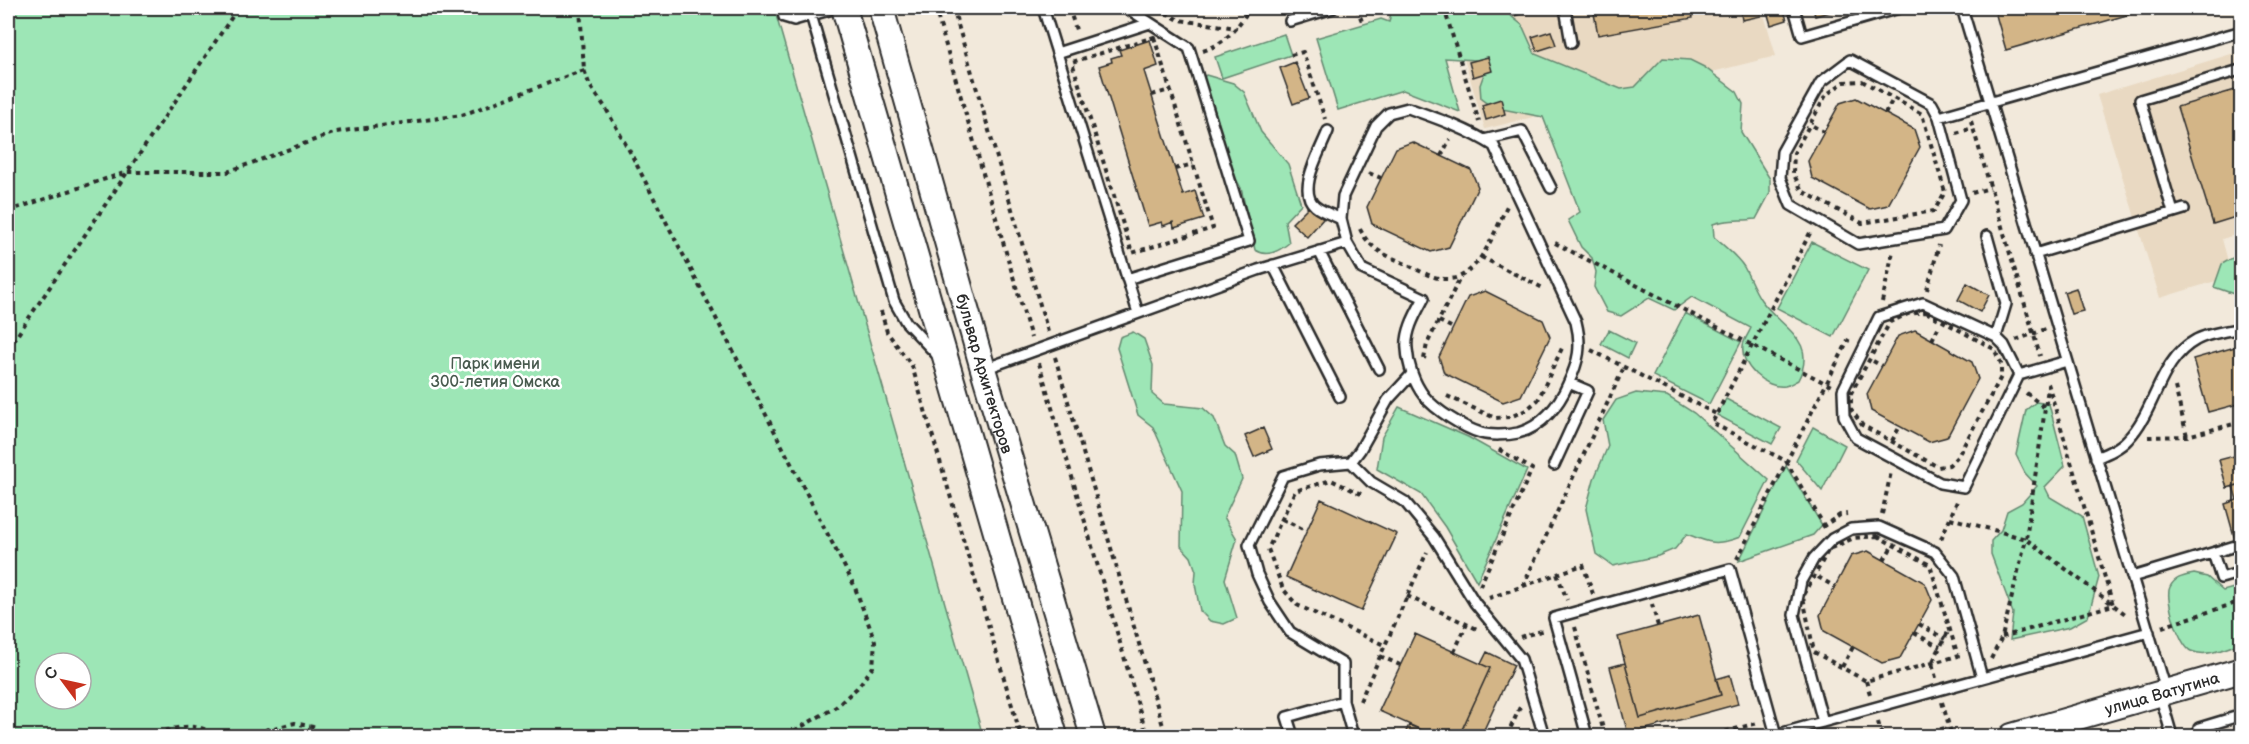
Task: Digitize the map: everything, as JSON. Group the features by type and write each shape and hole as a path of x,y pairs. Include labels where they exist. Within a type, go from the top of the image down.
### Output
{"main road":[{"name":"бульвар Архитекторов","path":"844,8 1055,736"},
{"name":"бульвар Архитекторов","path":"881,8 983,369 1093,736"},
{"name":"улица Ватутина","path":"2012,736 2241,670"}],"lane":[{"path":"782,8 784,17 789,20 810,11 836,8"},
{"path":"1043,8 1138,313"},
{"path":"1127,8 1189,48 1249,241 1127,279"},
{"path":"1290,21 1333,8"},
{"path":"1565,8 1571,43"},
{"path":"1794,8 1802,36 1899,8"},
{"path":"1962,8 2149,632 2172,736"},
{"path":"810,11 894,300 917,336 948,366"},
{"path":"1057,53 1150,23"},
{"path":"1939,117 2241,31"},
{"path":"1850,60 1932,104 1939,117 1961,200 1944,230 1858,244 1791,205 1780,178 1782,152 1821,82 1850,60"},
{"path":"2173,212 2140,100 2240,70"},
{"path":"1408,108 1484,140 1494,146 1566,299 1576,322 1581,345 1575,369 1561,400 1538,424 1518,433 1481,433 1443,413 1424,396 1412,374 1406,348 1412,320 1424,298 1362,269 1347,243 1341,219 1343,196 1376,126 1389,113 1408,108"},
{"path":"1328,131 1308,178 1308,194 1315,206 1341,219"},
{"path":"1484,140 1522,131 1551,188"},
{"path":"2035,254 2184,208"},
{"path":"1987,236 2006,304 1996,337"},
{"path":"983,369 1318,250 1347,243"},
{"path":"1318,250 1379,369"},
{"path":"1273,266 1340,397"},
{"path":"1923,303 1996,337 2004,345 2019,375 1964,487 1940,483 1856,438 1844,416 1843,390 1879,317 1923,303"},
{"path":"2096,458 2116,449 2129,438 2169,365 2179,353 2197,339 2241,328"},
{"path":"2019,375 2067,361"},
{"path":"1353,736 1343,701 1343,664 1290,632 1270,602 1257,574 1250,545 1283,476 1319,465 1351,462 1388,400 1412,374"},
{"path":"1554,465 1588,391 1569,382"},
{"path":"1351,462 1371,482 1405,502 1434,537 1474,603 1521,659 1544,736"},
{"path":"1823,722 1794,615 1801,581 1814,558 1851,530 1878,531 1935,552 1954,576 1982,678"},
{"path":"2132,577 2241,544"},
{"path":"2213,553 2221,578 2241,572"},
{"path":"1587,736 1554,618 1730,569 1774,736 2149,632"},
{"path":"1293,736 1287,717 1343,701"},
{"path":"2201,736 2199,728 2241,715"}],"path":[{"path":"8,349 238,8"},
{"path":"580,8 584,70 590,86 605,107 628,150 854,585 875,641 873,667 857,688 836,707 785,736"},
{"path":"935,8 1148,736"},
{"path":"953,8 1166,736"},
{"path":"1157,8 1179,20 1237,28"},
{"path":"1191,56 1214,48 1237,28 1250,8"},
{"path":"1357,8 1363,24"},
{"path":"1444,8 1484,140"},
{"path":"1154,37 1170,90 1213,228 1132,253 1072,62 1154,37"},
{"path":"1291,55 1304,52 1328,131"},
{"path":"8,211 128,172 227,172 336,132 462,115 584,70"},
{"path":"1152,95 1170,90"},
{"path":"1885,114 1893,98"},
{"path":"1968,109 2044,368"},
{"path":"1817,128 1824,132"},
{"path":"1442,134 1459,143"},
{"path":"1441,156 1450,138"},
{"path":"1175,170 1193,164"},
{"path":"1369,172 1381,178"},
{"path":"1357,221 1364,237 1374,250 1435,278 1447,280 1460,278 1471,270 1482,257 1514,191"},
{"path":"1802,191 1862,223 1934,211 1945,192"},
{"path":"1502,198 1507,207"},
{"path":"1879,317 1901,216"},
{"path":"1817,219 1712,423 1786,461 1834,542"},
{"path":"1923,303 1944,230"},
{"path":"1534,233 1834,387"},
{"path":"1482,257 1566,299"},
{"path":"1424,360 1427,344 1460,278"},
{"path":"1545,288 1549,297"},
{"path":"1439,321 1453,328"},
{"path":"2004,345 2057,325"},
{"path":"1734,565 1854,330"},
{"path":"887,332 912,366 1021,736"},
{"path":"1932,340 1936,333"},
{"path":"1437,391 1495,418 1510,417 1526,410 1538,400 1565,342"},
{"path":"1581,345 1716,414"},
{"path":"1851,393 1851,409 1862,426 1938,467 1949,465 1958,456 2001,377 2001,363 1994,349"},
{"path":"1876,362 1882,366"},
{"path":"2169,365 2187,436"},
{"path":"1523,586 1624,367"},
{"path":"2015,384 2044,406"},
{"path":"2049,385 2113,605 2002,637 2026,539 2044,406 2049,385"},
{"path":"2129,438 2187,436 2241,422"},
{"path":"1891,442 1900,426"},
{"path":"1878,531 1894,459"},
{"path":"1478,589 1532,469"},
{"path":"1331,480 1294,491 1268,549 1283,589 1297,605 1384,645"},
{"path":"1930,565 1878,531 1834,542 1803,597 1814,652 1866,681 1958,656 1930,565 1964,487"},
{"path":"1950,518 2026,539 2110,602"},
{"path":"1282,519 1307,531"},
{"path":"1360,700 1434,537"},
{"path":"1474,603 1583,565 1598,606"},
{"path":"1825,581 1835,586"},
{"path":"1407,597 1504,641 1574,622 1605,736"},
{"path":"1641,603 1652,600 1658,626"},
{"path":"2149,632 2178,620 2241,601"},
{"path":"1454,652 1467,624"},
{"path":"1918,624 1945,639"},
{"path":"1932,663 1950,630"},
{"path":"1914,633 1940,647"},
{"path":"1842,667 1853,647"},
{"path":"1380,656 1400,665"},
{"path":"1507,736 1530,687"},
{"path":"1756,712 1759,723"},
{"path":"240,736 295,723 314,727 324,736"},
{"path":"148,736 182,726 206,728 216,736"},
{"path":"1914,736 1949,727"},
{"path":"1619,736 1628,734 1629,736"}],"shaded area":[{"path":"1449,8 1762,8 1776,56 1485,129"},
{"path":"2241,51 2241,233 2222,239 2232,276 2160,298 2097,95"}],"green space":[{"name":"Парк имени 300-летия Омска","path":"8,8 774,8 983,736 8,736"},
{"path":"1392,8 1501,8 1522,25 1535,54 1621,89 1635,87 1663,58 1690,60 1704,67 1737,92 1743,104 1741,132 1770,179 1770,193 1756,219 1713,224 1714,237 1741,263 1761,300 1801,344 1804,355 1798,380 1785,386 1777,386 1762,380 1745,361 1743,353 1743,344 1751,328 1692,297 1674,310 1649,298 1621,316 1607,312 1594,287 1596,272 1592,258 1581,247 1568,220 1580,212 1543,117 1492,107 1481,99 1480,85 1485,71 1475,60 1445,58 1460,112 1403,90 1338,110 1316,38 1381,19 1389,22"},
{"path":"1284,34 1291,55 1222,78 1215,57"},
{"path":"1206,75 1233,83 1244,92 1261,132 1288,164 1301,204 1285,221 1289,243 1277,251 1264,253 1255,250 1241,188 1228,164 1201,80"},
{"path":"1812,242 1868,270 1833,337 1777,308"},
{"path":"2241,253 2241,286 2234,294 2214,287 2222,264"},
{"path":"1685,313 1741,342 1709,404 1653,376"},
{"path":"1609,330 1635,343 1628,358 1601,344"},
{"path":"1133,332 1144,339 1153,365 1152,394 1164,404 1203,408 1214,418 1225,446 1235,455 1242,479 1224,517 1237,539 1225,579 1237,618 1224,624 1210,621 1200,611 1195,584 1196,571 1191,557 1181,546 1182,491 1153,427 1138,415 1117,348 1120,337"},
{"path":"1636,393 1667,396 1694,413 1769,480 1740,537 1725,542 1713,542 1687,534 1675,549 1658,556 1613,566 1596,554 1586,509 1594,479 1608,446 1603,420 1616,400"},
{"path":"1726,399 1781,428 1772,444 1717,415"},
{"path":"2036,402 2049,404 2065,466 2045,487 2050,497 2082,516 2099,577 2088,617 2070,627 2010,640 2013,613 1991,554 1991,541 2001,530 2007,511 2022,503 2037,486 2025,473 2016,455 2026,410"},
{"path":"1399,407 1468,437 1527,470 1477,582 1445,527 1421,494 1377,469 1382,437"},
{"path":"1813,427 1845,445 1822,491 1796,460"},
{"path":"1786,466 1822,525 1813,535 1739,561"},
{"path":"2194,574 2207,577 2223,591 2241,586 2241,643 2216,652 2197,653 2187,648 2182,641 2171,611 2170,587 2177,579"}],"building":[{"path":"1512,8 1532,8 1533,10 1514,16"},
{"path":"1593,8 1691,8 1693,18 1598,35"},
{"path":"1740,8 1759,8 1761,16 1742,20"},
{"path":"1766,8 1783,8 1787,20 1771,25"},
{"path":"1813,8 1845,8 1815,16"},
{"path":"1994,8 2151,8 2006,50"},
{"path":"2151,8 2180,8 2153,15"},
{"path":"1551,31 1556,45 1537,51 1532,37"},
{"path":"1150,40 1158,66 1144,71 1183,195 1195,191 1204,219 1174,228 1173,222 1163,226 1162,222 1148,226 1099,66 1112,62 1111,58 1121,55 1119,50"},
{"path":"1488,57 1492,71 1473,77 1469,62"},
{"path":"1295,62 1309,98 1293,104 1280,68"},
{"path":"2242,88 2242,215 2213,224 2177,107"},
{"path":"1856,98 1914,129 1920,147 1888,205 1870,209 1812,178 1808,161 1840,103"},
{"path":"1501,99 1505,114 1486,120 1482,105"},
{"path":"1412,142 1471,170 1478,187 1449,247 1431,252 1372,224 1367,207 1396,148"},
{"path":"1309,206 1323,219 1307,237 1292,223"},
{"path":"1967,283 1989,295 1980,312 1958,300"},
{"path":"2076,288 2083,311 2071,314 2064,292"},
{"path":"1485,291 1543,320 1550,337 1521,396 1503,402 1444,373 1439,357 1468,297"},
{"path":"1915,330 1972,362 1978,379 1947,437 1929,442 1871,411 1867,394 1898,336"},
{"path":"2242,345 2242,403 2208,412 2193,359"},
{"path":"1263,428 1272,449 1254,457 1245,436"},
{"path":"2242,454 2242,484 2227,488 2219,460"},
{"path":"2242,484 2241,561 2225,504 2237,500 2233,486"},
{"path":"1321,499 1397,534 1361,611 1286,577"},
{"path":"1868,551 1925,583 1932,600 1900,658 1882,663 1824,631 1820,615 1851,556"},
{"path":"1699,615 1721,695 1640,718 1618,637"},
{"path":"1415,634 1490,668 1459,736 1435,736 1379,711"},
{"path":"1487,652 1514,665 1481,736 1459,736 1490,668 1481,664"},
{"path":"1625,663 1640,718 1721,695 1716,679 1730,675 1738,704 1628,734 1610,667"},
{"path":"1409,725 1435,736 1404,736"}]}
